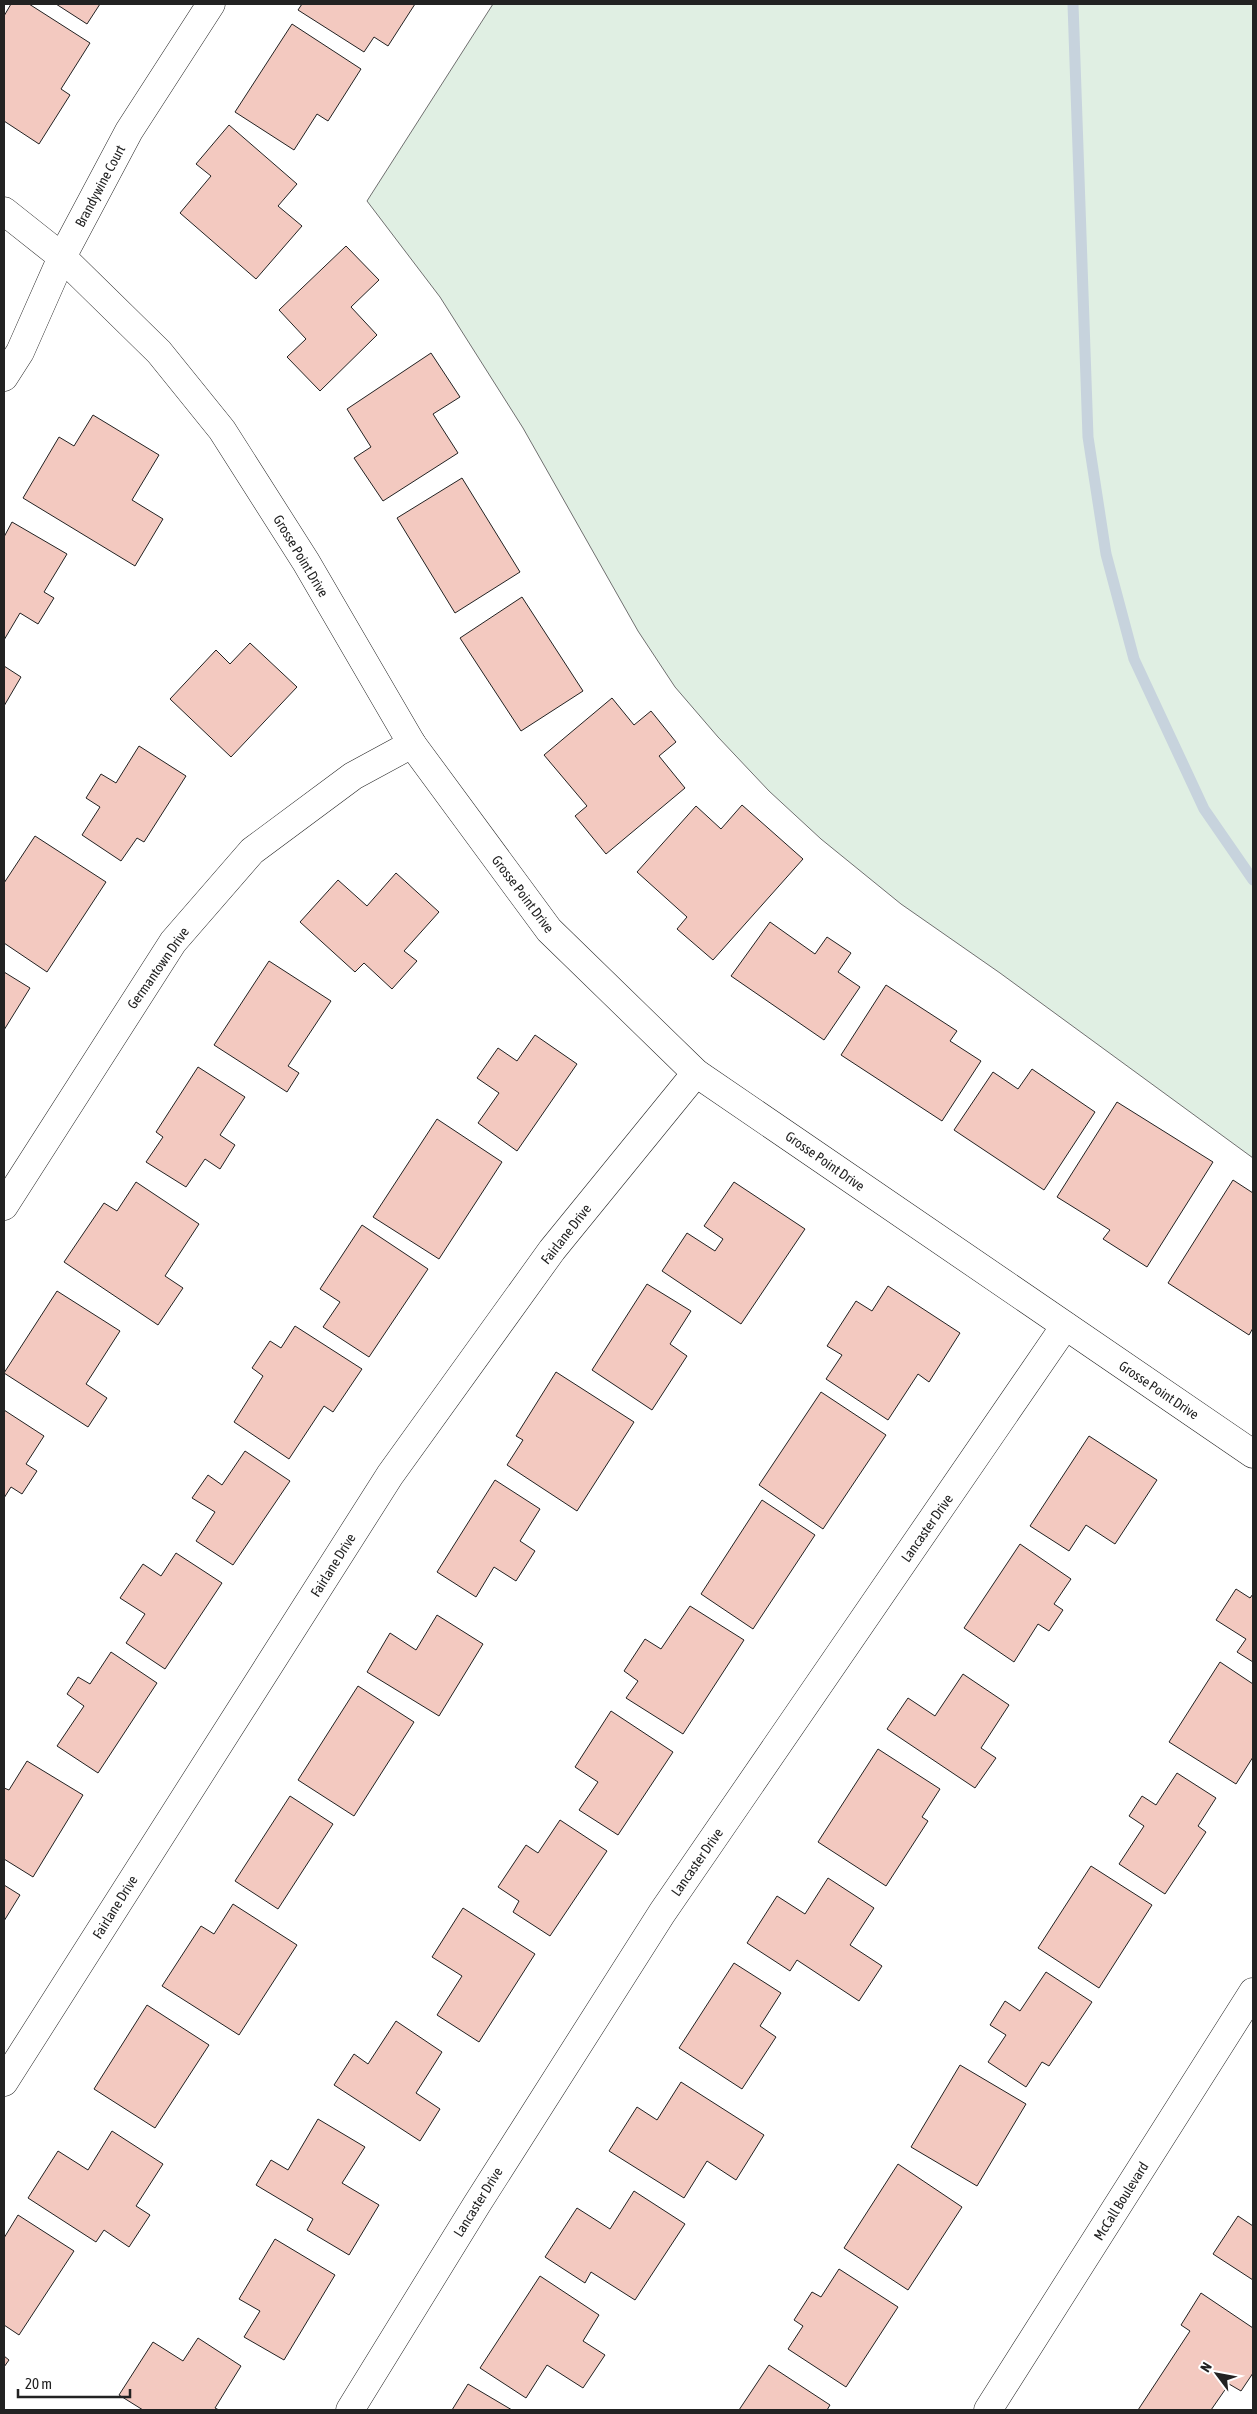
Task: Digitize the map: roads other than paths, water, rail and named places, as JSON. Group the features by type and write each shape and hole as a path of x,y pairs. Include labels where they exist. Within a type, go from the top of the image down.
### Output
{"street":[{"name":"Brandywine Court","path":"4,377 20,352 62,257 129,132 211,4"},
{"name":"Grosse Point Drive","path":"4,211 62,257 159,352 222,430 306,562 412,744 549,930 696,1072 1253,1454"},
{"name":"Germantown Drive","path":"4,1206 173,942 252,851 353,776 412,744"},
{"name":"Fairlane Drive","path":"4,2082 390,1475 552,1250 696,1072"},
{"name":"Lancaster Drive","path":"350,2410 477,2204 662,1913 1065,1326"},
{"name":"McCall Boulevard","path":"988,2410 1253,1992"}],"waterway":[{"path":"1073,4 1088,437 1106,554 1134,659 1204,809 1253,880"}]}
